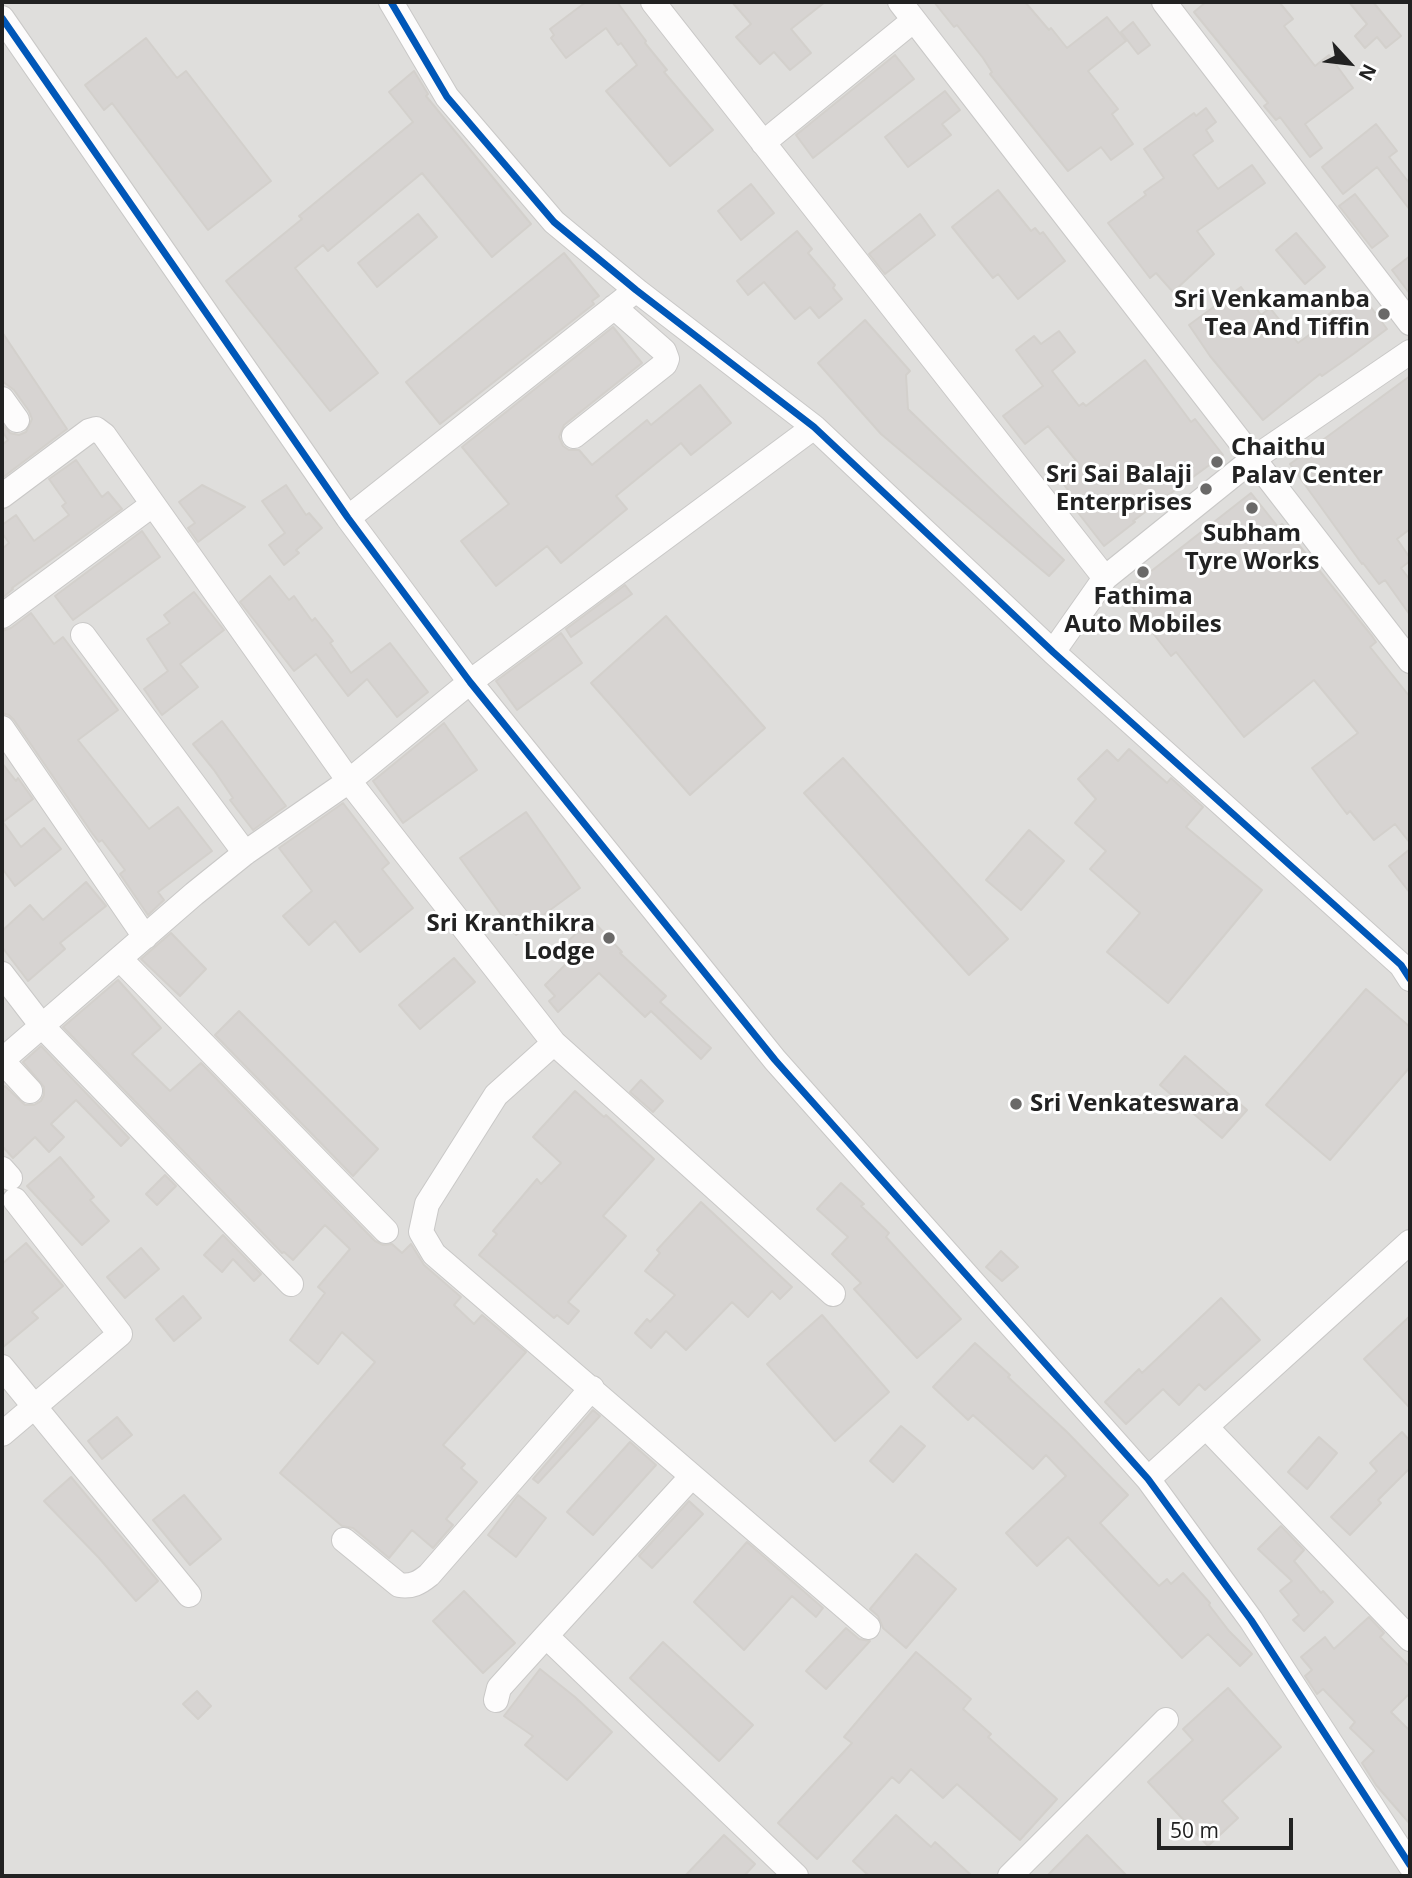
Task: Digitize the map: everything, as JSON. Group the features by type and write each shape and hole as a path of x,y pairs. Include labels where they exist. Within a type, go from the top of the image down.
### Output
{"street":[{"path":"391,2 447,97 554,222 636,290 814,427 1053,652 1401,965 1410,979"},
{"path":"653,2 1105,578"},
{"path":"1164,2 1410,323"},
{"path":"763,143 907,11 1410,661"},
{"path":"2,18 348,518 470,682 775,1060 1148,1479 1251,1620 1410,1865 1399,1876"},
{"path":"348,518 636,290"},
{"path":"574,436 667,359 664,351 614,307"},
{"path":"1053,652 1105,578 1253,459 1410,352"},
{"path":"2,398 17,420"},
{"path":"30,1091 4,1062 6,1057 145,937 245,853 349,781 470,682 814,427"},
{"path":"2,496 89,431 96,429 104,435 349,781 554,1043 834,1294"},
{"path":"2,616 152,505"},
{"path":"83,635 245,853"},
{"path":"2,728 145,937"},
{"path":"120,959 386,1231"},
{"path":"2,974 42,1026 291,1284"},
{"path":"554,1043 496,1095 427,1204 421,1232 434,1254 868,1627"},
{"path":"2,1434 120,1334 9,1182"},
{"path":"1148,1479 1410,1242"},
{"path":"2,1367 189,1595"},
{"path":"344,1540 399,1585 409,1587 419,1583 429,1575 592,1388"},
{"path":"1206,1427 1410,1639"},
{"path":"496,1700 499,1688 692,1476"},
{"path":"546,1636 796,1876"},
{"path":"1010,1876 1166,1720"}],"shaded area":[{"path":"2,2 1410,2 1410,1876 2,1876"}],"building":[{"path":"586,2 617,2 667,70 664,72 713,130 670,166 606,91 637,65 621,43 618,45 606,28 566,58 551,38 554,35 550,29"},
{"path":"732,2 825,2 791,29 811,53 790,70 774,52 760,64 736,37 751,24"},
{"path":"934,2 1025,2 1067,48 1107,17 1126,41 1088,71 1118,109 1112,114 1133,144 1111,160 1101,147 1068,171 990,74 992,72 983,58 957,25 954,27"},
{"path":"1206,2 1279,2 1293,19 1284,26 1315,66 1329,55 1353,88 1305,124 1322,148 1310,157 1280,117 1276,120 1264,106 1268,103 1194,12"},
{"path":"1349,2 1373,2 1401,36 1386,48 1377,37 1365,48 1355,36 1367,24"},
{"path":"1133,22 1150,45 1138,54 1121,32"},
{"path":"146,38 177,78 186,71 271,181 208,230 112,103 104,110 85,85"},
{"path":"895,55 914,79 813,158 796,135"},
{"path":"414,71 428,94 426,96 531,224 492,257 422,173 328,251 323,245 295,268 378,373 330,411 226,281 302,219 299,216 413,122 389,92"},
{"path":"945,91 960,110 942,124 951,135 908,167 885,137"},
{"path":"1206,108 1216,122 1206,130 1213,141 1193,155 1218,189 1252,165 1265,183 1197,231 1214,254 1173,292 1156,273 1150,278 1108,223 1164,178 1144,149 1194,113 1196,116"},
{"path":"1376,124 1397,151 1389,157 1410,184 1410,210 1377,167 1343,194 1322,167"},
{"path":"751,184 774,213 741,240 718,211"},
{"path":"998,190 1031,231 1035,228 1040,234 1043,232 1065,261 1018,299 998,274 993,278 952,227"},
{"path":"1355,194 1388,236 1372,248 1339,206"},
{"path":"418,214 437,237 377,287 358,263"},
{"path":"920,214 935,235 885,274 869,254"},
{"path":"797,231 812,249 808,253 835,285 833,288 842,299 819,318 810,307 795,319 764,282 748,295 737,281"},
{"path":"1296,233 1325,267 1305,284 1276,250"},
{"path":"564,253 599,296 592,301 594,304 440,424 406,382"},
{"path":"1410,256 1410,294 1392,270"},
{"path":"1241,287 1261,315 1270,308 1298,343 1327,322 1324,318 1359,291 1387,329 1322,376 1320,374 1263,420 1210,356 1189,325"},
{"path":"865,320 910,371 906,375 908,409 1064,560 1049,576 881,434 818,363"},
{"path":"613,327 642,363 564,425 559,437 563,446 569,450 579,450 592,465 647,420 651,425 700,385 731,423 691,455 681,443 616,496 627,509 561,563 547,546 496,586 461,541 509,504 462,447"},
{"path":"1059,331 1075,352 1052,371 1079,406 1083,403 1086,406 1145,360 1191,422 1195,419 1223,455 1133,521 1135,522 1104,546 1076,510 1080,507 1060,479 1079,464 1048,426 1025,444 1003,416 1043,386 1016,350 1034,336 1041,344"},
{"path":"2,332 67,429 2,478 2,445 8,440 2,431 2,424 10,433 19,435 26,432 32,419 14,390 2,381"},
{"path":"1410,376 1410,529 1397,539 1410,558 1401,568 1410,580 1410,615 1385,580 1379,584 1362,564 1290,464"},
{"path":"76,460 102,497 108,492 122,509 2,598 2,549 9,543 2,533 2,525 16,515 34,541 69,515 62,506 66,503 49,479"},
{"path":"202,485 245,507 198,542 188,528 195,523 179,502"},
{"path":"286,485 306,515 309,513 322,528 296,550 299,553 284,565 269,545 285,533 262,501"},
{"path":"1251,493 1278,527 1282,524 1372,636 1376,642 1370,647 1410,697 1410,843 1395,824 1374,840 1350,811 1347,814 1312,768 1358,733 1314,680 1244,737 1176,652 1171,656 1122,594"},
{"path":"142,531 160,557 73,620 55,596"},
{"path":"270,576 289,600 294,596 312,621 315,618 333,641 330,643 351,673 390,643 428,692 397,717 367,679 348,696 316,654 294,671 240,602"},
{"path":"625,585 632,594 571,637 566,629"},
{"path":"194,592 224,630 180,664 198,687 162,715 144,689 168,671 147,639 170,623 164,615"},
{"path":"31,613 54,644 63,637 118,710 78,740 149,829 178,807 212,851 158,892 164,900 148,915 120,874 125,870 102,840 99,842 92,833 14,720 2,713 2,631 11,628"},
{"path":"666,616 765,728 690,795 591,683"},
{"path":"561,633 582,663 517,710 496,681"},
{"path":"222,721 286,806 253,830 230,800 233,798 214,770 193,744"},
{"path":"444,723 477,770 403,823 373,781"},
{"path":"1129,749 1167,783 1171,778 1203,807 1186,827 1262,890 1168,1003 1107,952 1140,913 1090,869 1106,851 1075,823 1096,799 1078,779 1107,750 1118,761"},
{"path":"843,758 1008,939 969,975 804,793"},
{"path":"2,763 16,781 18,778 33,799 3,822 21,847 44,828 61,849 15,886 2,868"},
{"path":"343,803 389,863 382,869 413,908 360,952 335,921 309,945 283,916 312,891 279,848"},
{"path":"526,812 580,888 516,935 460,858"},
{"path":"1029,830 1064,861 1021,910 986,880"},
{"path":"1410,849 1410,893 1389,866"},
{"path":"86,882 106,906 60,943 65,949 28,981 2,947 2,931 30,905 43,920"},
{"path":"591,919 622,952 620,953 666,996 660,1002 711,1048 701,1059 651,1011 645,1017 599,973 558,1012 549,1001 555,996 545,985 568,962 558,951"},
{"path":"171,933 206,969 180,996 141,959"},
{"path":"454,958 475,982 420,1029 399,1005"},
{"path":"118,980 161,1028 132,1054 170,1091 201,1063 375,1241 383,1245 392,1244 402,1253 411,1244 424,1265 461,1297 454,1305 474,1324 482,1315 526,1352 443,1445 465,1464 461,1468 477,1482 446,1519 453,1525 433,1548 412,1530 389,1558 353,1528 342,1526 280,1473 375,1362 342,1332 318,1364 290,1340 325,1293 318,1287 350,1249 325,1225 293,1260 282,1253 63,1027"},
{"path":"1366,989 1410,1027 1410,1067 1330,1160 1266,1105"},
{"path":"239,1011 378,1149 353,1176 215,1035"},
{"path":"41,1046 129,1138 121,1146 76,1100 51,1124 64,1137 49,1152 35,1137 13,1158 2,1146 2,1089 5,1086 25,1105 34,1105 41,1101 44,1087 23,1062"},
{"path":"1185,1056 1247,1110 1222,1138 1160,1085"},
{"path":"641,1080 663,1101 653,1112 630,1092"},
{"path":"575,1091 654,1159 603,1216 626,1236 568,1302 579,1311 568,1324 557,1315 554,1318 479,1255 497,1234 493,1231 537,1179 541,1184 561,1163 533,1137"},
{"path":"60,1157 94,1197 90,1200 109,1221 82,1245 27,1186"},
{"path":"165,1175 176,1186 157,1205 146,1194"},
{"path":"841,1183 864,1204 861,1206 889,1233 886,1237 961,1319 917,1358 854,1289 861,1283 832,1254 848,1237 817,1209"},
{"path":"701,1202 792,1287 780,1299 772,1291 748,1317 732,1302 686,1350 666,1331 651,1348 635,1333 647,1319 650,1322 675,1295 645,1271 660,1253 657,1250"},
{"path":"223,1235 261,1274 254,1281 233,1259 222,1272 204,1255"},
{"path":"26,1243 63,1286 32,1312 38,1318 2,1348 2,1264"},
{"path":"141,1248 159,1269 125,1298 107,1277"},
{"path":"1001,1251 1018,1267 1002,1281 986,1267"},
{"path":"183,1296 201,1318 174,1341 156,1319"},
{"path":"1221,1298 1260,1340 1205,1390 1199,1384 1179,1405 1163,1389 1126,1424 1105,1402 1139,1369 1142,1373"},
{"path":"822,1315 889,1392 835,1441 767,1364"},
{"path":"1410,1316 1410,1408 1364,1359"},
{"path":"975,1343 1128,1495 1100,1523 1159,1586 1167,1579 1171,1584 1183,1573 1210,1603 1229,1631 1252,1654 1240,1666 1208,1634 1182,1658 1068,1537 1037,1566 1006,1533 1066,1476 1046,1455 1033,1469 973,1415 968,1420 933,1387"},
{"path":"593,1410 600,1416 538,1483 533,1479"},
{"path":"117,1417 132,1435 102,1459 88,1441"},
{"path":"901,1426 925,1446 893,1482 870,1461"},
{"path":"1402,1432 1410,1441 1410,1468 1378,1500 1381,1503 1350,1535 1331,1517 1377,1471 1370,1463"},
{"path":"1319,1437 1337,1453 1307,1489 1288,1472"},
{"path":"630,1442 656,1465 593,1535 567,1512"},
{"path":"71,1477 158,1581 136,1601 44,1501"},
{"path":"184,1495 221,1539 190,1565 153,1520"},
{"path":"518,1495 546,1518 516,1557 488,1535"},
{"path":"689,1501 703,1514 652,1568 639,1556"},
{"path":"1281,1526 1304,1550 1294,1561 1321,1593 1323,1591 1333,1602 1304,1631 1293,1620 1299,1615 1280,1591 1292,1581 1258,1549"},
{"path":"747,1542 823,1608 816,1617 792,1596 744,1650 694,1602"},
{"path":"916,1554 956,1589 906,1648 883,1628 878,1616 870,1609"},
{"path":"464,1591 515,1643 483,1673 433,1621"},
{"path":"1369,1617 1384,1633 1380,1637 1410,1667 1410,1693 1391,1712 1410,1731 1410,1824 1376,1785 1362,1763 1374,1751 1350,1728 1355,1722 1323,1689 1317,1694 1305,1676 1312,1670 1301,1657 1325,1637 1334,1649"},
{"path":"846,1628 859,1639 870,1641 826,1689 806,1671"},
{"path":"663,1642 753,1725 719,1761 630,1678"},
{"path":"916,1652 971,1699 963,1709 991,1734 988,1737 1057,1799 1020,1840 957,1784 943,1798 911,1769 899,1783 892,1777 817,1859 778,1823 852,1743 844,1737"},
{"path":"540,1669 612,1732 567,1780 525,1745 533,1736 504,1716"},
{"path":"1228,1688 1281,1747 1222,1801 1238,1818 1208,1846 1148,1782 1193,1740 1183,1729"},
{"path":"197,1691 211,1706 198,1719 183,1704"},
{"path":"896,1815 931,1847 935,1842 972,1876 869,1876 853,1861"},
{"path":"724,1835 755,1864 744,1876 685,1876"},
{"path":"1087,1835 1127,1876 1047,1876"}],"cycle path":[{"path":"391,2 447,97 554,222 636,290 814,427 1053,652 1401,965 1410,979"},
{"path":"2,18 348,518 470,682 775,1060 1148,1479 1251,1620 1410,1865"}],"place":[{"name":"Sri Venkamanba Tea And Tiffin","path":"1384,314"},
{"name":"Chaithu Palav Center","path":"1217,462"},
{"name":"Sri Sai Balaji Enterprises","path":"1206,489"},
{"name":"Subham Tyre Works","path":"1252,508"},
{"name":"Fathima Auto Mobiles","path":"1143,572"},
{"name":"Sri Kranthikra Lodge","path":"609,938"},
{"name":"Sri Venkateswara","path":"1016,1104"}]}
